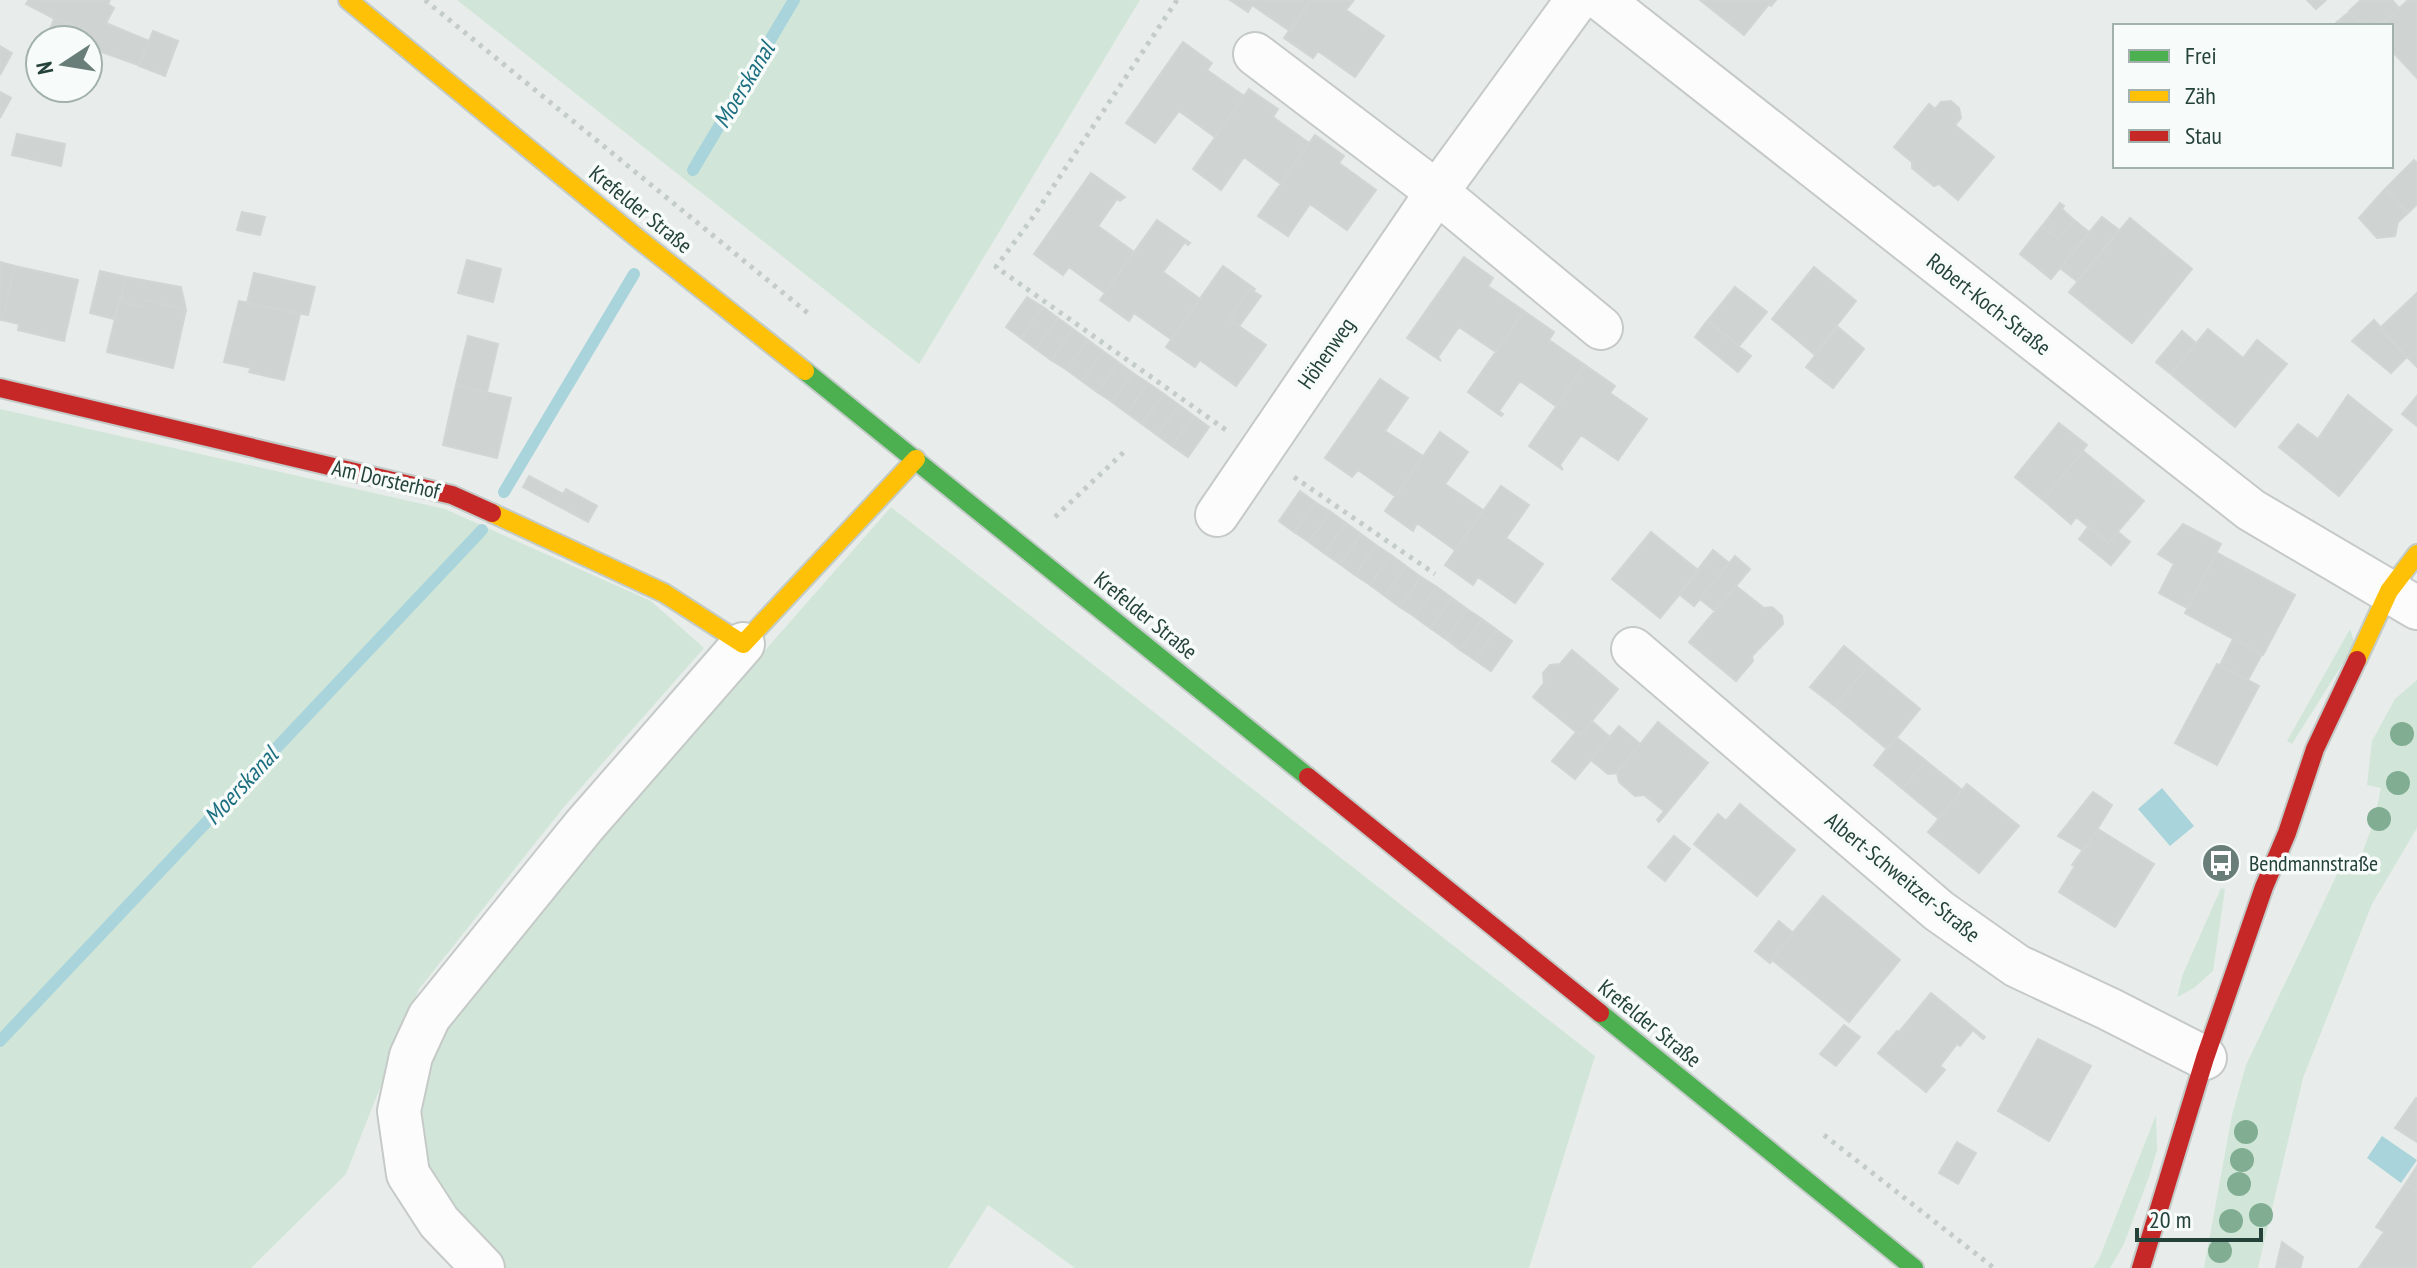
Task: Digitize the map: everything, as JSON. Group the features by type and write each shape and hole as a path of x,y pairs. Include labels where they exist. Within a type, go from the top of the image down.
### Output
{"main road":[{"name":"Krefelder Straße","path":"348,0 636,237 916,459 1914,1268"},
{"name":"Am Dorsterhof","path":"0,388 452,495 664,593 743,644"},
{"path":"743,644 916,459"},
{"path":"2141,1268 2205,1058 2315,749 2403,599 2417,554"}],"street":[{"name":"Höhenweg","path":"1217,515 1437,192 1577,0"},
{"name":"Robert-Koch-Straße","path":"1602,0 2251,510 2403,599"},
{"path":"1255,54 1437,192 1601,328"},
{"path":"483,1268 439,1222 408,1174 399,1111 411,1056 429,1017 584,826 743,644"},
{"name":"Albert-Schweitzer-Straße","path":"1633,649 1939,911 2017,966 2205,1058"}],"path":[{"path":"1022,287 996,267 1033,217 1177,0"},
{"path":"1055,517 1126,450"}],"green space":[{"path":"457,0 1140,0 919,364"},
{"path":"0,409 445,509 651,601 704,648 564,807 419,989 346,1174 251,1268 0,1268"},
{"path":"891,507 1595,1056 1529,1268 1075,1268 988,1205 948,1268 483,1268 439,1222 399,1111 439,1021"},
{"path":"2350,629 2355,644 2292,744 2287,741"},
{"path":"2417,680 2417,828 2372,904 2303,1078 2258,1268 2204,1268 2232,1115 2246,1065 2342,864 2356,870 2374,821 2381,788 2367,785 2372,741 2395,699"},
{"path":"2221,888 2225,889 2213,971 2194,988 2177,997 2183,974"},
{"path":"2156,1115 2157,1150 2124,1244 2110,1268 2093,1268 2099,1259"}],"water":[{"path":"2162,788 2194,826 2170,846 2138,809"},
{"path":"2382,1136 2417,1160 2401,1183 2367,1158"}],"building":[{"path":"29,0 110,0 108,4 114,8 106,23 149,41 138,65 104,53 104,24 69,24 26,4"},
{"path":"1230,0 1311,0 1290,31 1252,5 1248,12"},
{"path":"1311,0 1354,0 1346,10 1384,36 1355,77 1318,51 1313,58 1284,38"},
{"path":"1700,0 1776,0 1771,6 1769,4 1744,35"},
{"path":"2307,0 2326,0 2316,9"},
{"path":"2361,0 2392,0 2399,8 2382,24 2361,24 2349,11"},
{"path":"2408,0 2417,0 2417,78 2393,52 2393,24 2382,24"},
{"path":"2349,12 2361,24 2337,24"},
{"path":"153,31 178,41 165,76 139,66"},
{"path":"1183,42 1212,63 1207,70 1244,96 1215,137 1179,111 1155,143 1126,123"},
{"path":"0,46 12,53 0,75"},
{"path":"1249,89 1278,109 1273,117 1309,143 1281,184 1244,157 1221,190 1193,169"},
{"path":"0,92 11,98 0,118"},
{"path":"1951,101 1959,108 1961,118 1955,125 1994,157 1958,200 1912,168 1912,162 1894,147 1929,104 1935,109 1941,102"},
{"path":"17,134 65,144 61,166 12,155"},
{"path":"1315,135 1344,156 1339,163 1376,190 1347,230 1310,204 1288,236 1258,216"},
{"path":"2414,160 2417,163 2417,204 2408,213 2385,189"},
{"path":"1091,173 1125,197 1120,201 1117,199 1098,226 1134,252 1105,293 1069,267 1063,275 1034,254"},
{"path":"2385,189 2408,213 2398,222 2395,236 2377,238 2359,218"},
{"path":"2060,203 2074,220 2058,239 2042,226"},
{"path":"242,212 265,217 260,235 237,230"},
{"path":"2102,217 2119,230 2077,281 2060,268"},
{"path":"2130,218 2192,269 2132,343 2069,292"},
{"path":"1157,220 1190,243 1185,242 1163,272 1200,299 1171,339 1134,313 1129,321 1100,300"},
{"path":"2074,220 2089,232 2051,279 2020,254 2042,226 2058,239"},
{"path":"1464,257 1493,278 1488,286 1524,311 1496,352 1459,327 1438,357 1441,361 1407,338"},
{"path":"467,260 501,269 493,302 458,293"},
{"path":"0,262 15,266 2,320 0,320"},
{"path":"15,266 78,280 64,341 18,330 19,324 2,320"},
{"path":"1223,266 1255,289 1250,289 1229,319 1266,345 1236,386 1200,360 1195,367 1166,347"},
{"path":"1814,267 1856,301 1814,354 1772,319"},
{"path":"100,271 126,277 114,319 90,313"},
{"path":"254,273 315,287 308,315 247,303"},
{"path":"126,277 181,287 186,310 145,300 143,307 121,302"},
{"path":"1735,287 1767,312 1739,346 1708,320"},
{"path":"1250,289 1261,296 1239,326 1229,319"},
{"path":"2417,293 2417,367 2379,329"},
{"path":"121,294 121,302 143,307 145,300 186,310 173,368 107,352"},
{"path":"1027,297 1043,307 1021,338 1006,327"},
{"path":"239,301 300,314 284,380 224,362"},
{"path":"1043,307 1058,318 1036,349 1021,338"},
{"path":"1524,311 1554,332 1549,340 1585,365 1556,406 1520,381 1499,411 1503,414 1501,416 1468,392"},
{"path":"1058,318 1073,329 1051,360 1036,349"},
{"path":"2374,320 2407,357 2391,373 2352,341"},
{"path":"1707,321 1751,356 1738,372 1695,337"},
{"path":"1838,327 1864,349 1833,388 1806,367"},
{"path":"1073,329 1088,340 1067,370 1051,360"},
{"path":"2208,329 2243,358 2257,340 2287,364 2235,427 2171,374"},
{"path":"2182,331 2196,343 2171,374 2156,362"},
{"path":"468,336 498,344 487,392 456,385"},
{"path":"1088,340 1103,351 1082,381 1067,370"},
{"path":"1103,351 1118,362 1097,392 1082,381"},
{"path":"1118,362 1133,373 1112,402 1097,392"},
{"path":"1585,365 1615,386 1610,393 1647,419 1618,460 1581,435 1560,465 1563,470 1529,446"},
{"path":"1133,373 1148,383 1127,413 1112,402"},
{"path":"1380,379 1408,398 1385,431 1423,456 1395,496 1358,470 1352,477 1325,458"},
{"path":"1148,383 1164,394 1142,424 1127,413"},
{"path":"456,385 511,398 497,458 443,445"},
{"path":"1164,394 1179,405 1157,435 1142,424"},
{"path":"2348,395 2392,430 2339,496 2279,447 2298,424 2318,439"},
{"path":"2417,396 2417,426 2402,414"},
{"path":"1179,405 1194,416 1172,446 1157,435"},
{"path":"1194,416 1209,427 1188,457 1172,446"},
{"path":"2059,423 2087,445 2043,500 2015,477"},
{"path":"1440,432 1468,452 1445,484 1483,510 1455,550 1417,523 1413,531 1385,511"},
{"path":"2083,451 2144,501 2108,543 2076,517 2071,524 2043,500"},
{"path":"529,476 563,494 566,489 597,506 588,522 523,487"},
{"path":"1501,486 1529,505 1506,538 1543,564 1515,603 1478,577 1473,585 1445,565"},
{"path":"1300,491 1315,502 1294,532 1279,521"},
{"path":"1315,502 1331,512 1309,542 1294,532"},
{"path":"1331,512 1346,523 1324,553 1309,542"},
{"path":"1346,523 1361,534 1340,564 1324,553"},
{"path":"2183,524 2221,544 2187,608 2159,593 2174,564 2158,554"},
{"path":"2088,527 2108,543 2118,532 2130,542 2111,565 2079,539"},
{"path":"1651,532 1699,571 1660,618 1612,579"},
{"path":"1361,534 1376,545 1355,575 1340,564"},
{"path":"1376,545 1391,555 1370,585 1355,575"},
{"path":"1713,550 1729,563 1694,606 1679,594"},
{"path":"2217,553 2295,595 2263,655 2185,613"},
{"path":"1391,555 1406,566 1385,596 1370,585"},
{"path":"1735,556 1750,569 1715,611 1700,599"},
{"path":"1406,566 1421,577 1400,607 1385,596"},
{"path":"1421,577 1437,587 1415,617 1400,607"},
{"path":"1736,586 1764,608 1772,607 1782,616 1783,624 1752,656 1753,661 1736,681 1689,642"},
{"path":"1437,587 1452,598 1430,628 1415,617"},
{"path":"1452,598 1467,609 1446,639 1430,628"},
{"path":"1467,609 1482,619 1460,650 1446,639"},
{"path":"1482,619 1497,630 1475,660 1460,650"},
{"path":"1497,630 1512,641 1491,671 1475,660"},
{"path":"2233,639 2262,654 2248,680 2220,665"},
{"path":"1844,646 1868,666 1835,706 1810,687"},
{"path":"1572,650 1618,689 1580,735 1533,697 1544,683 1543,673 1550,665 1560,664"},
{"path":"2217,664 2259,686 2217,765 2175,743"},
{"path":"1868,666 1920,709 1887,749 1835,706"},
{"path":"1592,721 1610,737 1575,779 1552,761 1576,732 1580,735"},
{"path":"1658,722 1708,763 1659,822 1657,820 1664,811 1644,795 1635,796 1619,782 1617,773"},
{"path":"1619,726 1640,744 1617,773 1608,774 1591,760"},
{"path":"1896,737 1926,761 1903,789 1874,765"},
{"path":"1926,761 1962,790 1939,819 1903,789"},
{"path":"1967,784 2019,826 1979,873 1928,832"},
{"path":"2093,792 2112,805 2084,851 2058,836"},
{"path":"1740,804 1795,850 1757,896 1694,844 1718,814 1726,821"},
{"path":"2098,829 2154,864 2115,927 2059,892 2075,866 2072,865"},
{"path":"1674,836 1690,849 1665,881 1648,867"},
{"path":"1823,896 1900,960 1849,1022 1771,959"},
{"path":"1779,921 1793,933 1770,963 1755,951"},
{"path":"1931,993 1985,1037 1983,1039 1973,1030 1960,1046 1957,1044 1940,1066 1945,1070 1926,1092 1878,1053"},
{"path":"1844,1025 1860,1037 1836,1066 1820,1054"},
{"path":"2038,1039 2091,1066 2049,1141 1998,1111"},
{"path":"2417,1098 2417,1142 2395,1128"},
{"path":"1957,1142 1976,1153 1958,1184 1939,1173"},
{"path":"2417,1166 2417,1191 2406,1183"},
{"path":"2406,1183 2417,1191 2417,1268 2359,1268 2384,1232 2376,1227"},
{"path":"2282,1242 2303,1257 2301,1265 2278,1259"},
{"path":"2278,1259 2301,1265 2300,1268 2276,1268"}],"waterway":[{"name":"Moerskanal","path":"693,170 794,0"},
{"name":"Moerskanal","path":"504,492 634,274"},
{"name":"Moerskanal","path":"0,1041 482,530"}],"traffic: fast":[{"path":"805,371 1308,777"},
{"path":"1600,1013 1914,1268"}],"traffic: slow":[{"path":"348,0 636,237 805,371"},
{"path":"492,513 664,593 743,644 916,459"},
{"path":"2357,660 2389,591 2417,554"}],"traffic: jam":[{"path":"0,388 452,495 492,513"},
{"path":"2141,1268 2205,1058 2264,887 2287,833 2315,749 2357,660"},
{"path":"1308,777 1600,1013"}],"place":[{"name":"Bendmannstraße","path":"2221,863"}]}
